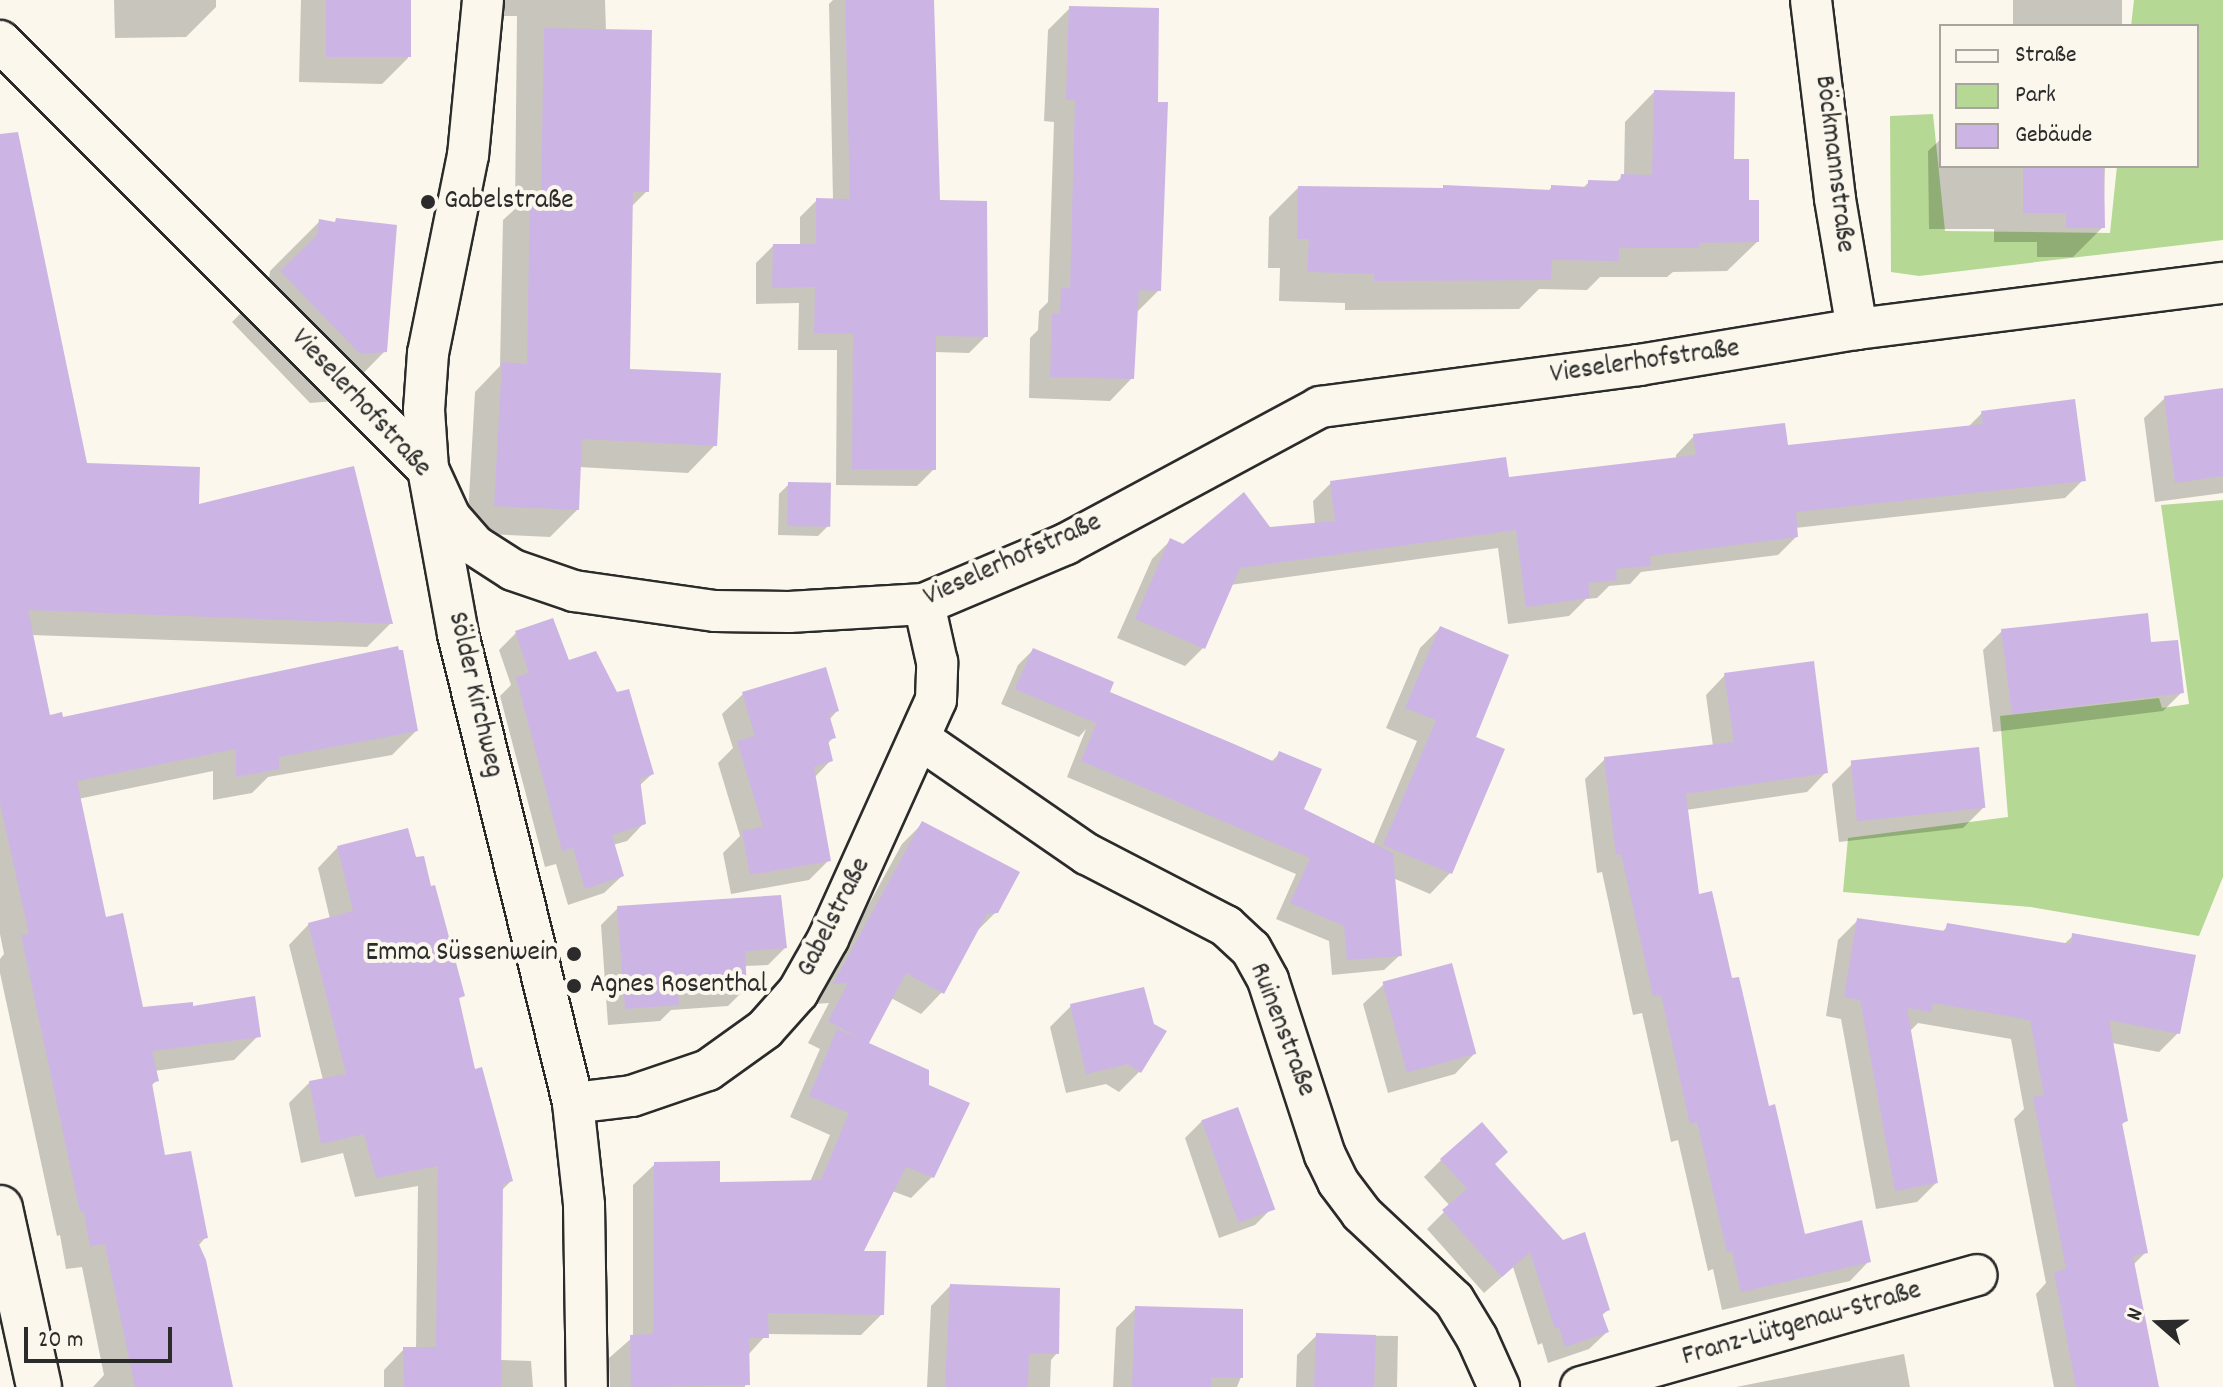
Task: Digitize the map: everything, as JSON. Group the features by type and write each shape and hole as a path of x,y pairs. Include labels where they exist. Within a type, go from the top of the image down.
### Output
{"main road":[{"path":"0,1208 39,1387"}],"street":[{"name":"Sölder Kirchweg","path":"483,0 468,155 428,353 424,410 428,469 458,634 573,1103 584,1205 587,1387"},
{"name":"Böckmannstraße","path":"1811,0 1835,199 1857,329"},
{"name":"Vieselerhofstraße","path":"0,41 428,469 450,517 474,545 513,570 574,591 715,611 789,612 924,604 1066,544 1320,407 1639,365 1857,329 2223,283"},
{"path":"920,739 936,700 937,687 937,662 924,604"},
{"name":"Gabelstraße","path":"573,1103 632,1096 708,1070 765,1029 798,992 828,939 920,739"},
{"name":"Ruinenstraße","path":"920,739 1087,854 1226,926 1251,949 1268,980 1325,1155 1338,1182 1361,1213 1454,1300 1477,1338 1499,1387"},
{"name":"Franz-Lütgenau-Straße","path":"1581,1387 1976,1275"}],"green space":[{"path":"2134,0 2223,0 2223,240 1919,276 1891,272 1890,116 1933,114 1945,231 2110,233 2117,168 2199,168 2199,24 2131,24"},
{"path":"2223,500 2223,877 2199,936 2031,907 1843,892 1848,838 2008,817 2000,716 2159,698 2162,708 2189,704 2161,505"}],"building":[{"path":"326,0 411,0 411,57 326,57"},
{"path":"845,0 934,0 940,200 987,201 988,337 936,336 936,470 852,469 853,334 814,333 815,287 772,288 773,244 816,244 816,198 850,199"},
{"path":"1069,6 1159,8 1158,102 1168,102 1161,291 1139,290 1134,379 1050,377 1052,314 1060,314 1061,287 1070,288 1075,100 1066,100"},
{"path":"544,28 652,30 649,192 633,192 630,369 721,373 717,446 582,439 579,510 494,506 502,362 527,364 530,191 541,191"},
{"path":"1654,90 1735,92 1734,159 1749,159 1749,200 1759,200 1759,242 1699,243 1699,248 1619,248 1619,261 1552,260 1551,280 1374,281 1374,274 1307,272 1309,239 1297,239 1298,186 1443,188 1443,185 1551,190 1551,185 1588,187 1588,180 1620,181 1621,174 1652,175"},
{"path":"18,132 87,463 200,467 199,504 354,466 393,624 28,610 50,715 62,712 63,717 398,646 399,650 403,650 418,731 279,757 279,769 236,777 236,749 77,781 106,917 123,913 143,1007 193,1002 193,1006 255,996 261,1037 152,1051 159,1081 152,1083 165,1155 191,1151 208,1238 197,1240 206,1260 233,1387 135,1387 105,1244 90,1246 84,1212 80,1212 21,935 29,934 0,803 0,134"},
{"path":"2023,168 2104,168 2105,228 2066,228 2066,213 2023,213"},
{"path":"336,218 397,225 387,352 360,354 280,271 317,235 319,219 335,222"},
{"path":"2223,388 2223,476 2175,483 2164,396"},
{"path":"2075,399 2086,481 1796,512 1798,537 1650,556 1651,566 1616,569 1617,580 1588,583 1590,598 1526,607 1516,530 1240,568 1205,649 1135,619 1170,538 1183,544 1244,492 1270,527 1335,521 1330,481 1506,457 1509,477 1696,455 1693,434 1785,423 1788,445 1983,424 1981,411"},
{"path":"788,482 831,483 830,527 787,526"},
{"path":"2148,613 2151,642 2178,640 2184,693 2012,714 2001,629"},
{"path":"553,618 569,660 596,651 617,692 629,689 654,774 640,779 646,824 612,835 624,876 585,889 573,848 562,851 516,677 529,673 515,631"},
{"path":"1440,626 1509,655 1476,737 1505,749 1452,874 1383,845 1436,720 1405,708"},
{"path":"1033,648 1114,682 1110,692 1275,762 1279,751 1322,769 1304,809 1393,853 1402,956 1347,960 1344,926 1290,903 1310,858 1081,761 1106,700 1096,723 1015,689"},
{"path":"1814,661 1828,773 1686,794 1699,894 1712,891 1732,978 1739,977 1769,1106 1775,1104 1805,1234 1862,1220 1871,1262 1741,1292 1732,1251 1727,1252 1697,1122 1690,1124 1661,995 1653,996 1621,854 1616,855 1604,757 1734,742 1724,673"},
{"path":"826,667 839,711 829,714 836,738 828,740 833,761 814,767 831,861 750,875 742,831 763,827 737,741 755,736 742,692"},
{"path":"1979,747 1985,808 1857,821 1851,760"},
{"path":"922,821 1020,872 998,913 987,914 944,994 906,973 869,1043 929,1070 929,1085 970,1103 934,1178 906,1167 864,1251 886,1251 884,1315 768,1313 769,1338 749,1338 750,1385 631,1387 630,1335 653,1334 654,1162 720,1161 720,1182 821,1180 849,1113 809,1096 837,1029 860,1039 828,1021 848,983 833,984"},
{"path":"408,828 416,857 424,856 431,886 435,885 465,996 459,998 475,1069 482,1067 513,1181 503,1184 501,1387 404,1387 403,1347 436,1347 438,1166 376,1178 364,1134 321,1144 309,1081 346,1074 308,923 353,911 337,846"},
{"path":"781,895 787,948 745,951 747,990 678,994 679,1005 625,1009 617,906"},
{"path":"1857,918 1945,931 1947,923 2071,944 2072,933 2196,955 2180,1034 2109,1020 2128,1121 2122,1123 2148,1253 2133,1256 2159,1387 2076,1387 2054,1272 2066,1269 2033,1097 2044,1095 2030,1020 1933,1003 1931,1012 1907,1008 1938,1183 1895,1191 1860,1000 1844,997"},
{"path":"1452,963 1476,1054 1407,1072 1382,982"},
{"path":"1144,987 1154,1024 1167,1031 1141,1073 1128,1064 1086,1074 1070,1004"},
{"path":"1238,1107 1275,1209 1239,1223 1201,1120"},
{"path":"1482,1122 1508,1152 1495,1164 1563,1240 1585,1232 1610,1310 1602,1313 1609,1332 1565,1347 1559,1327 1555,1329 1530,1252 1502,1277 1442,1210 1467,1189 1440,1159"},
{"path":"950,1284 1060,1288 1059,1354 1029,1353 1028,1387 945,1387"},
{"path":"1135,1306 1243,1309 1243,1378 1211,1377 1211,1387 1132,1387"},
{"path":"1316,1333 1376,1335 1374,1387 1314,1387"}],"place":[{"name":"Gabelstraße","path":"428,202"},
{"name":"Emma Süssenwein","path":"574,954"},
{"name":"Agnes Rosenthal","path":"574,986"}]}
